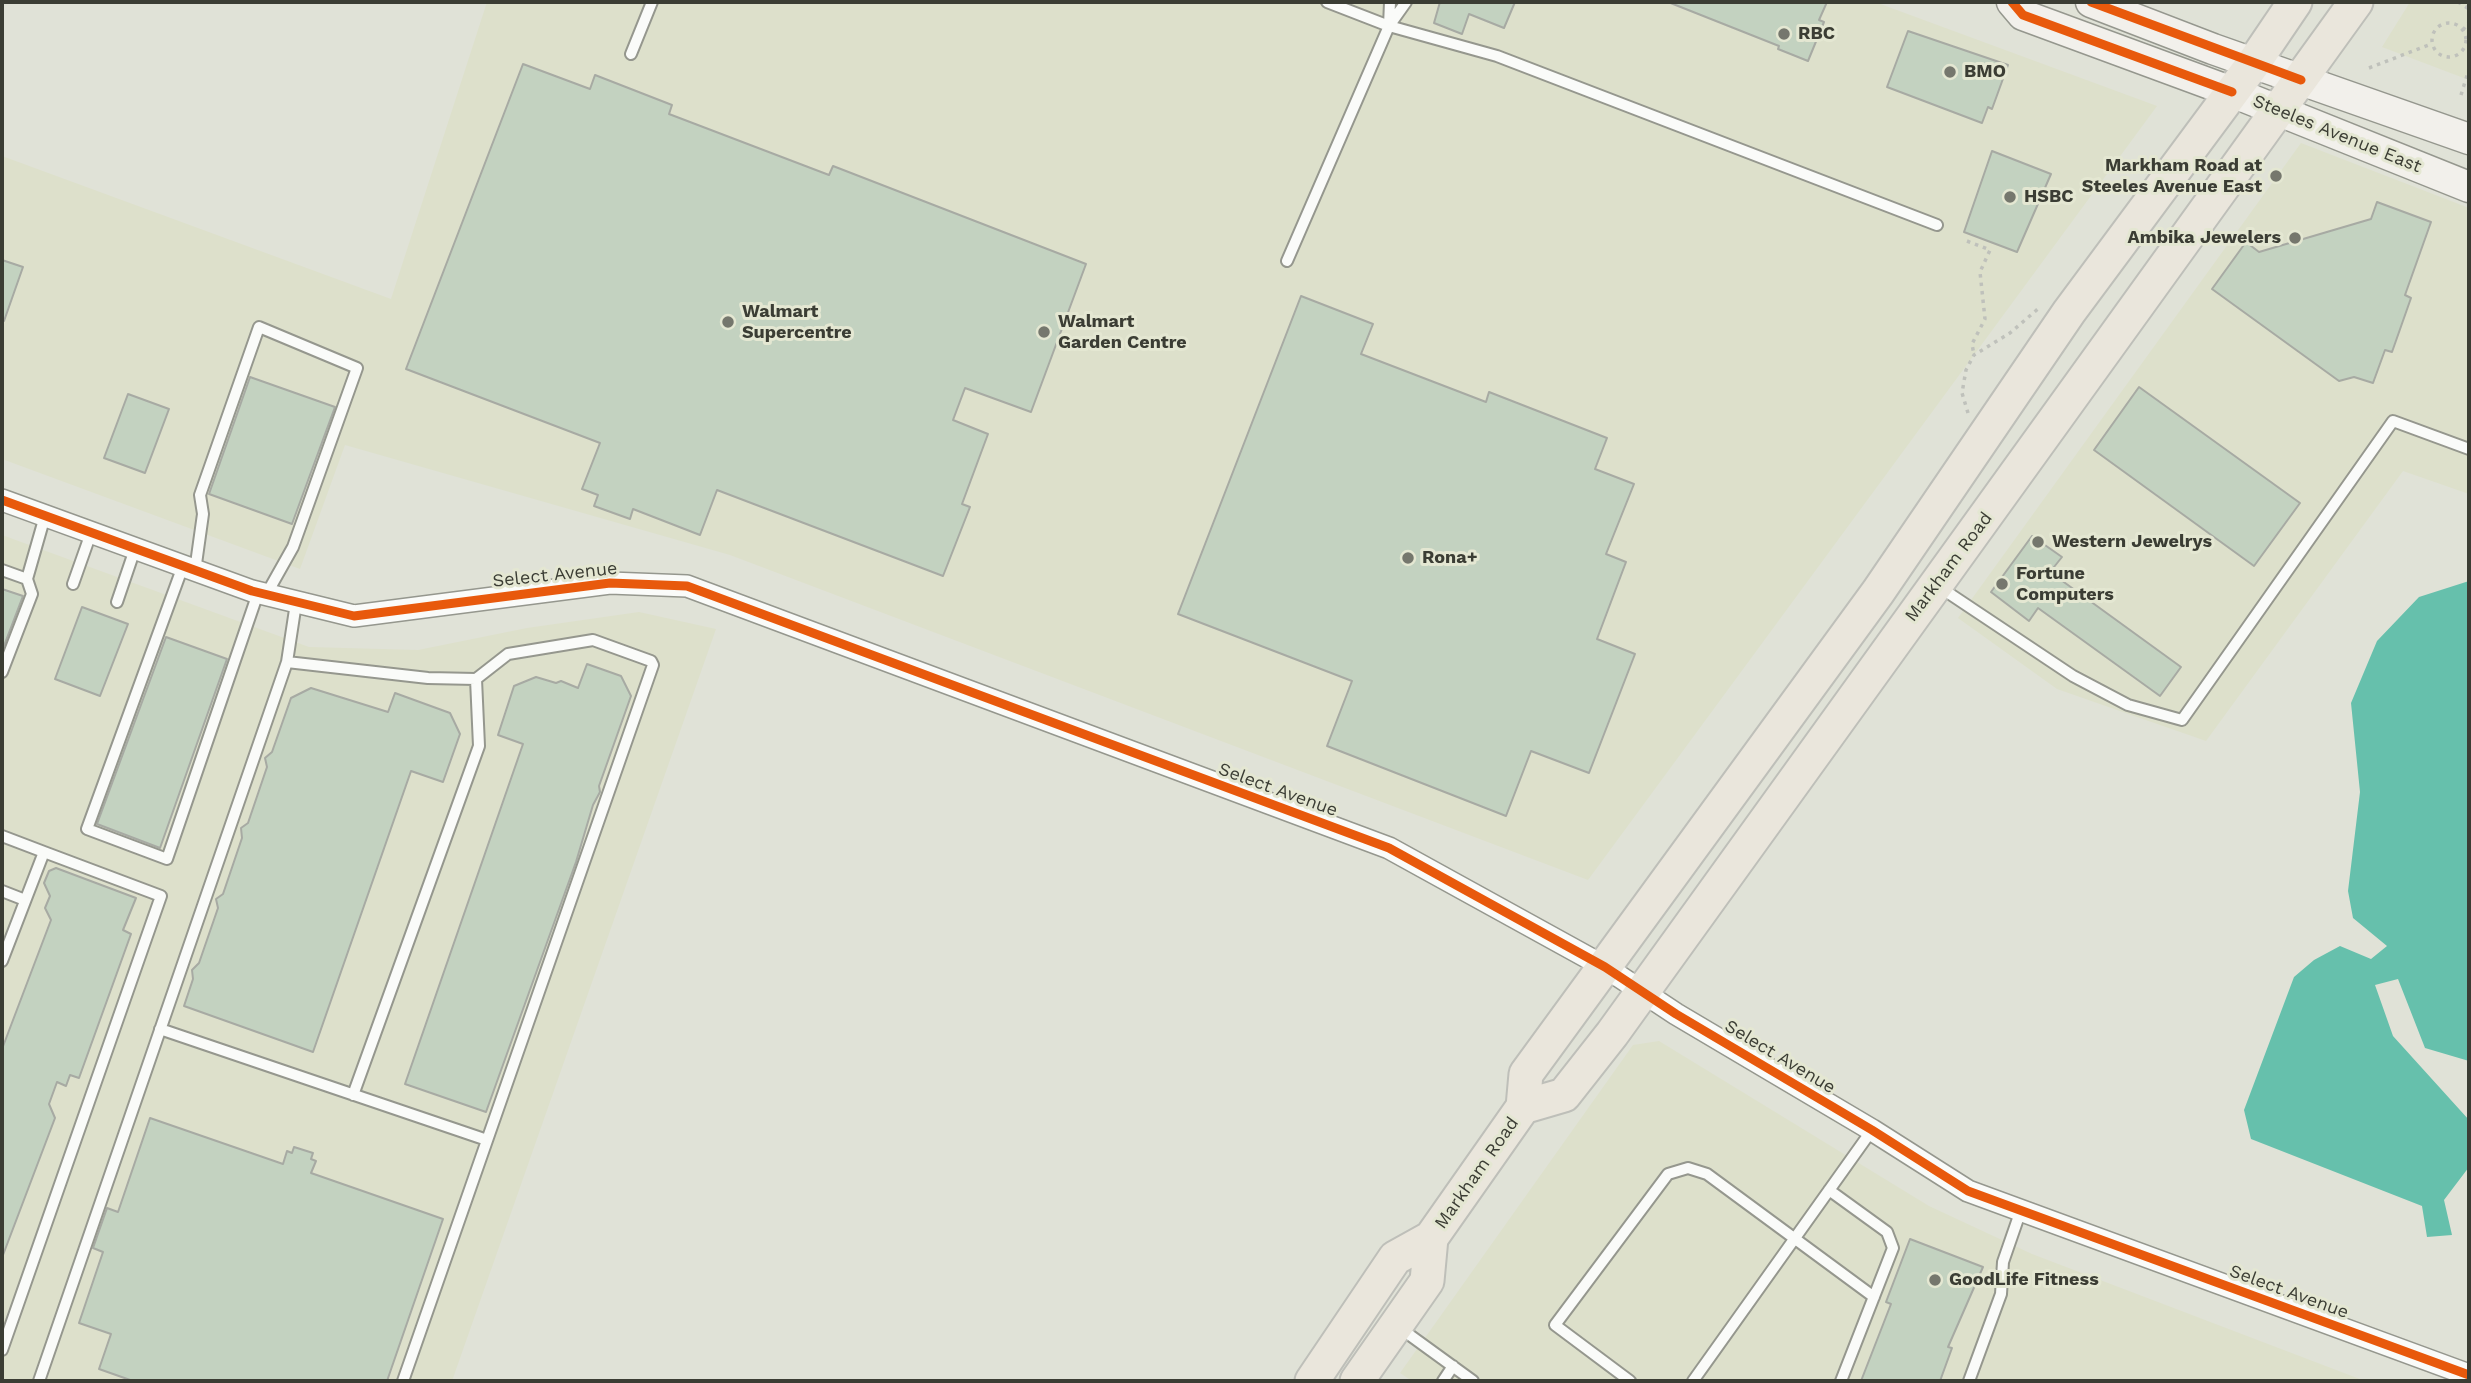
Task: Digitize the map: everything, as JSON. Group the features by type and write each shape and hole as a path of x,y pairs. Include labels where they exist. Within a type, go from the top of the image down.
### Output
{"main road":[{"name":"Steeles Avenue East","path":"2012,2 2023,15 2232,92 2469,187"},
{"name":"Steeles Avenue East","path":"2091,2 2253,64 2469,139"},
{"name":"Markham Road","path":"1312,1381 1395,1258 1431,1238 1523,1107 1526,1074 1925,525 2069,312 2253,64 2295,2"},
{"name":"Markham Road","path":"1523,1107 1564,1094 1643,992 2356,2"},
{"name":"Markham Road","path":"1357,1381 1427,1281 1431,1238"}],"street":[{"name":"Select Avenue","path":"2,500 262,594 354,616 610,583 687,586 1390,848 1605,967 1968,1191 2469,1375"}],"lane":[{"path":"631,54 652,2"},
{"path":"1327,2 1389,26 1497,56 1937,225"},
{"path":"1389,26 1390,2"},
{"path":"1287,261 1389,26 1406,2"},
{"path":"259,327 357,368 293,547 262,594 167,859 87,829 189,568 203,514 200,495 259,327"},
{"path":"1936,585 2073,677 2129,705 2182,720 2393,421 2469,449"},
{"path":"2,672 32,594 27,579 45,516"},
{"path":"73,584 91,533"},
{"path":"117,602 135,549"},
{"path":"2,570 27,579"},
{"path":"39,1381 287,662 296,603"},
{"path":"287,662 428,678 476,679 508,654 593,640 651,661 653,665 403,1381"},
{"path":"353,1095 479,746 476,679"},
{"path":"2,836 162,896 2,1350"},
{"path":"2,961 44,852"},
{"path":"2,891 25,900"},
{"path":"160,1029 487,1140"},
{"path":"1693,1381 1872,1130"},
{"path":"1630,1381 1555,1325 1668,1174 1688,1168 1707,1174 1874,1297"},
{"path":"1829,1190 1887,1232 1893,1248 1841,1381"},
{"path":"1969,1381 2001,1294 2003,1262 2021,1210"},
{"path":"1395,1324 1473,1381"},
{"path":"1443,1381 1453,1366"}],"path":[{"path":"2458,2 2469,9"},
{"path":"2463,30 2469,22"},
{"path":"2453,23 2463,30 2466,41 2461,52 2450,58 2438,54 2431,44 2433,32 2441,24 2453,23"},
{"path":"2369,68 2431,44"},
{"path":"2461,95 2469,69"},
{"path":"1967,241 1990,250 1980,272 1985,319 1972,344 1974,355"},
{"path":"1969,413 1962,393 1966,370 1974,355 2010,333 2034,310 2047,304"}],"shaded area":[{"path":"487,2 1875,2 2157,106 1588,880 730,555 345,445 300,569 2,459 2,156 391,299"},
{"path":"2410,2 2469,2 2469,80 2382,47"},
{"path":"2301,143 2469,208 2469,494 2403,471 2206,741 2057,689 1958,618"},
{"path":"2,535 309,647 418,650 527,628 639,612 716,629 452,1381 2,1381"},
{"path":"1659,1041 1929,1206 2032,1254 2365,1381 1412,1381 1400,1373 1633,1045"}],"water":[{"path":"2469,581 2469,1061 2425,1048 2398,979 2375,985 2393,1036 2469,1120 2469,1167 2444,1200 2452,1235 2427,1237 2422,1206 2251,1139 2244,1110 2294,977 2314,960 2340,946 2371,959 2387,946 2353,918 2348,891 2360,792 2351,703 2377,641 2419,597"}],"building":[{"path":"1440,2 1515,2 1504,28 1469,14 1462,34 1434,23"},
{"name":"RBC","path":"1668,2 1827,2 1819,20 1824,22 1808,61 1778,49 1779,46"},
{"name":"BMO","path":"1908,31 2008,65 1992,109 1988,107 1982,123 1887,87"},
{"name":"Walmart Supercentre","path":"523,64 590,89 595,75 672,105 669,114 829,175 833,166 1086,264 1031,412 965,388 953,420 988,434 962,504 970,507 943,576 717,490 700,535 633,509 630,519 594,506 598,495 582,489 600,443 406,369"},
{"name":"HSBC","path":"1992,151 2051,174 2017,252 1964,232"},
{"path":"2377,202 2431,222 2405,295 2411,298 2392,352 2385,350 2373,383 2354,377 2339,381 2212,289 2246,242 2259,252 2371,219"},
{"path":"2,260 23,267 4,321 2,320"},
{"name":"Rona+","path":"1301,296 1373,324 1361,354 1486,402 1489,392 1607,438 1595,469 1634,484 1606,554 1626,562 1597,639 1635,654 1589,773 1531,751 1506,816 1327,746 1352,681 1178,614"},
{"path":"250,377 335,407 292,524 209,494"},
{"path":"2139,387 2300,503 2254,566 2094,450"},
{"path":"128,394 169,409 145,473 104,458"},
{"path":"2032,536 2062,557 2050,572 2181,667 2160,696 2038,608 2029,621 1991,592"},
{"path":"2,589 23,596 2,651"},
{"path":"82,607 128,624 100,696 55,679"},
{"path":"166,637 227,659 160,848 97,824"},
{"path":"587,664 621,676 631,696 576,862 486,1112 405,1084 523,744 498,735 514,686 536,677 556,683 561,681 578,688"},
{"path":"311,688 388,712 395,693 450,713 460,734 443,782 411,771 313,1052 184,1006 193,979 192,970 199,963 218,908 216,899 223,894 242,838 241,828 248,823 267,767 265,758 272,752 291,698"},
{"path":"56,868 136,898 123,930 131,934 79,1078 70,1075 66,1086 57,1082 49,1104 55,1118 3,1255 2,1049 51,920 45,908 50,896 44,883 49,871"},
{"path":"150,1118 283,1164 287,1151 292,1153 294,1147 313,1153 311,1159 316,1161 311,1173 443,1219 387,1381 133,1381 99,1369 111,1334 79,1323 103,1252 93,1248 107,1208 118,1212"},
{"path":"1910,1239 1983,1267 1948,1347 1952,1348 1940,1381 1861,1381 1891,1304 1886,1302"}],"cycle path":[{"path":"2012,2 2023,15 2232,92"},
{"path":"2091,2 2301,80"},
{"path":"2,500 252,591 354,616 610,583 687,586 1389,848 1605,967 1676,1014 1872,1130 1968,1191 2469,1375"}],"place":[{"name":"RBC","path":"1784,34"},
{"name":"BMO","path":"1950,72"},
{"name":"Markham Road at Steeles Avenue East","path":"2276,176"},
{"name":"HSBC","path":"2010,197"},
{"name":"Ambika Jewelers","path":"2295,238"},
{"name":"Walmart Supercentre","path":"728,322"},
{"name":"Walmart Garden Centre","path":"1044,332"},
{"name":"Western Jewelrys","path":"2038,542"},
{"name":"Rona+","path":"1408,558"},
{"name":"Fortune Computers","path":"2002,584"},
{"name":"GoodLife Fitness","path":"1935,1280"}]}
